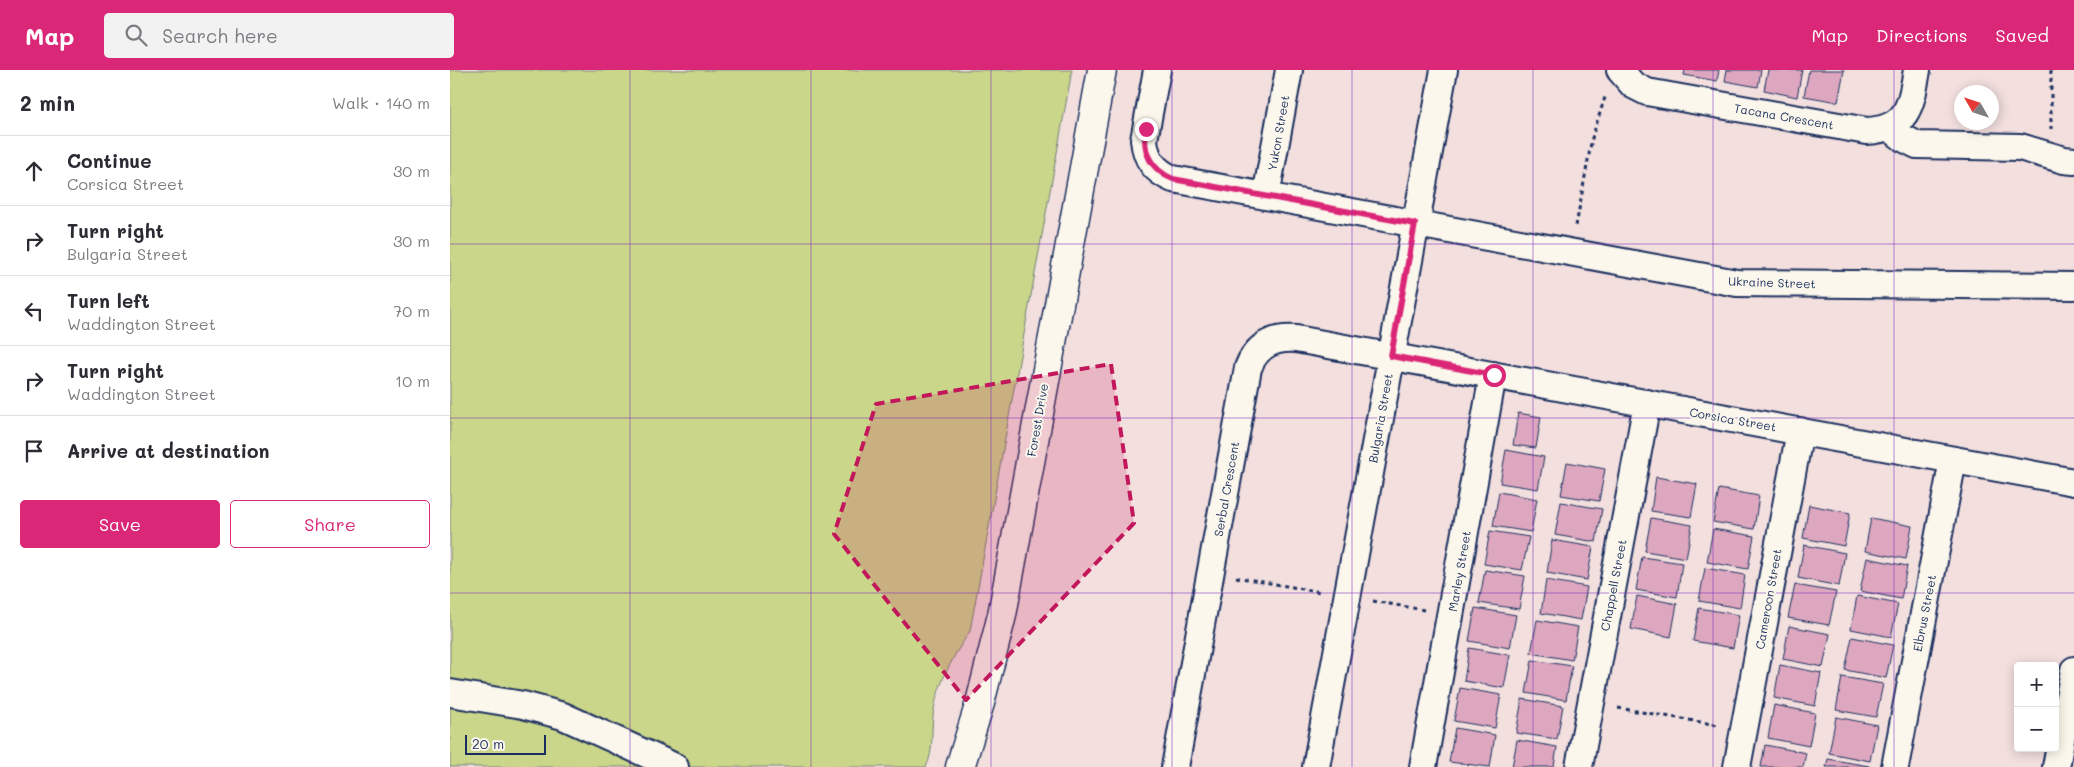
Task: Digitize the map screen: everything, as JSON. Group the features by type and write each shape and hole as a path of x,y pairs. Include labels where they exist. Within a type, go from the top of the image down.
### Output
{"street":[{"name":"Forest Drive","path":"960,767 980,703 1002,614 1102,70"},
{"name":"Ukraine Street","path":"1157,70 1144,140 1145,151 1156,169 1173,179 1737,283 2074,286"},
{"name":"Yukon Street","path":"1266,196 1289,70"},
{"name":"Bulgaria Street","path":"1316,767 1444,70"},
{"path":"1917,70 1907,111 1897,123 1888,127 1903,138 1917,145 2020,148 2063,159"},
{"name":"Tacana Crescent","path":"1614,80 1647,92 1867,131 1884,130 1888,127"},
{"name":"Serbal Crescent","path":"1175,767 1252,359 1265,344 1286,338 1391,356"},
{"name":"Corsica Street","path":"1391,356 2074,482"},
{"name":"Marley Street","path":"1423,767 1494,375"},
{"name":"Chappell Street","path":"1580,767 1647,403"},
{"name":"Cameroon Street","path":"1737,767 1800,432"},
{"name":"Elbrus Street","path":"1895,767 1953,460"},
{"path":"2056,767 2074,670"},
{"path":"450,693 523,706 563,716 675,767"}],"path":[{"path":"2051,70 2063,159"},
{"path":"1575,232 1592,138 1602,98 1614,80"},
{"path":"1233,576 1321,592"},
{"path":"1373,601 1430,611"},
{"path":"1612,707 1722,726"}],"highlighted area":[{"path":"1111,364 1134,523 966,700 834,534 876,404"}],"green space":[{"path":"450,70 1072,70 970,631 953,659 939,688 933,716 929,760 926,767 450,767"}],"building":[{"path":"1685,70 1719,70 1717,81 1684,75"},
{"path":"1727,70 1761,70 1758,87 1725,81"},
{"path":"1768,70 1802,70 1797,97 1764,90"},
{"path":"1809,70 1844,70 1838,102 1804,96"},
{"path":"1518,413 1541,417 1536,448 1513,445"},
{"path":"1506,450 1544,457 1538,489 1500,483"},
{"path":"1567,462 1605,469 1599,501 1561,495"},
{"path":"1656,477 1697,484 1691,517 1651,511"},
{"path":"1719,489 1759,496 1754,529 1713,522"},
{"path":"1499,492 1537,499 1531,532 1493,526"},
{"path":"1561,502 1602,509 1596,542 1555,535"},
{"path":"1809,505 1850,513 1844,546 1803,538"},
{"path":"1651,518 1692,525 1686,558 1645,551"},
{"path":"1871,518 1912,526 1906,559 1865,551"},
{"path":"1713,529 1754,536 1748,569 1707,562"},
{"path":"1490,531 1529,537 1522,570 1484,564"},
{"path":"1552,540 1593,547 1587,580 1547,573"},
{"path":"1804,545 1845,553 1839,586 1798,578"},
{"path":"1642,557 1682,563 1677,597 1636,590"},
{"path":"1867,558 1907,566 1901,599 1860,591"},
{"path":"1705,568 1745,575 1740,608 1699,601"},
{"path":"1485,570 1525,576 1519,609 1479,603"},
{"path":"1546,580 1587,587 1581,620 1541,613"},
{"path":"1795,585 1836,592 1829,625 1788,618"},
{"path":"1637,596 1677,604 1671,637 1631,629"},
{"path":"1857,596 1898,604 1891,637 1851,629"},
{"path":"1475,608 1516,615 1510,648 1469,641"},
{"path":"1699,608 1739,615 1733,648 1693,641"},
{"path":"1537,620 1578,627 1572,660 1531,653"},
{"path":"1789,626 1830,634 1823,667 1783,659"},
{"path":"1852,637 1893,645 1886,678 1845,670"},
{"path":"1469,648 1510,655 1504,688 1464,681"},
{"path":"1532,660 1572,666 1566,700 1526,693"},
{"path":"1780,665 1821,673 1815,706 1774,698"},
{"path":"1842,677 1883,684 1876,717 1836,710"},
{"path":"1460,688 1501,695 1495,728 1454,721"},
{"path":"1522,699 1563,706 1557,739 1516,733"},
{"path":"1774,705 1815,713 1809,746 1768,738"},
{"path":"1836,717 1877,725 1870,761 1829,753"},
{"path":"1455,728 1495,735 1490,767 1449,762"},
{"path":"1517,740 1557,747 1554,767 1512,767"},
{"path":"1765,745 1806,753 1803,767 1761,767"},
{"path":"1828,759 1869,766 1869,767 1826,767"}],"route":[{"path":"1146,129 1145,151 1150,161 1156,169 1173,179 1415,224 1391,356 1494,375"}]}
